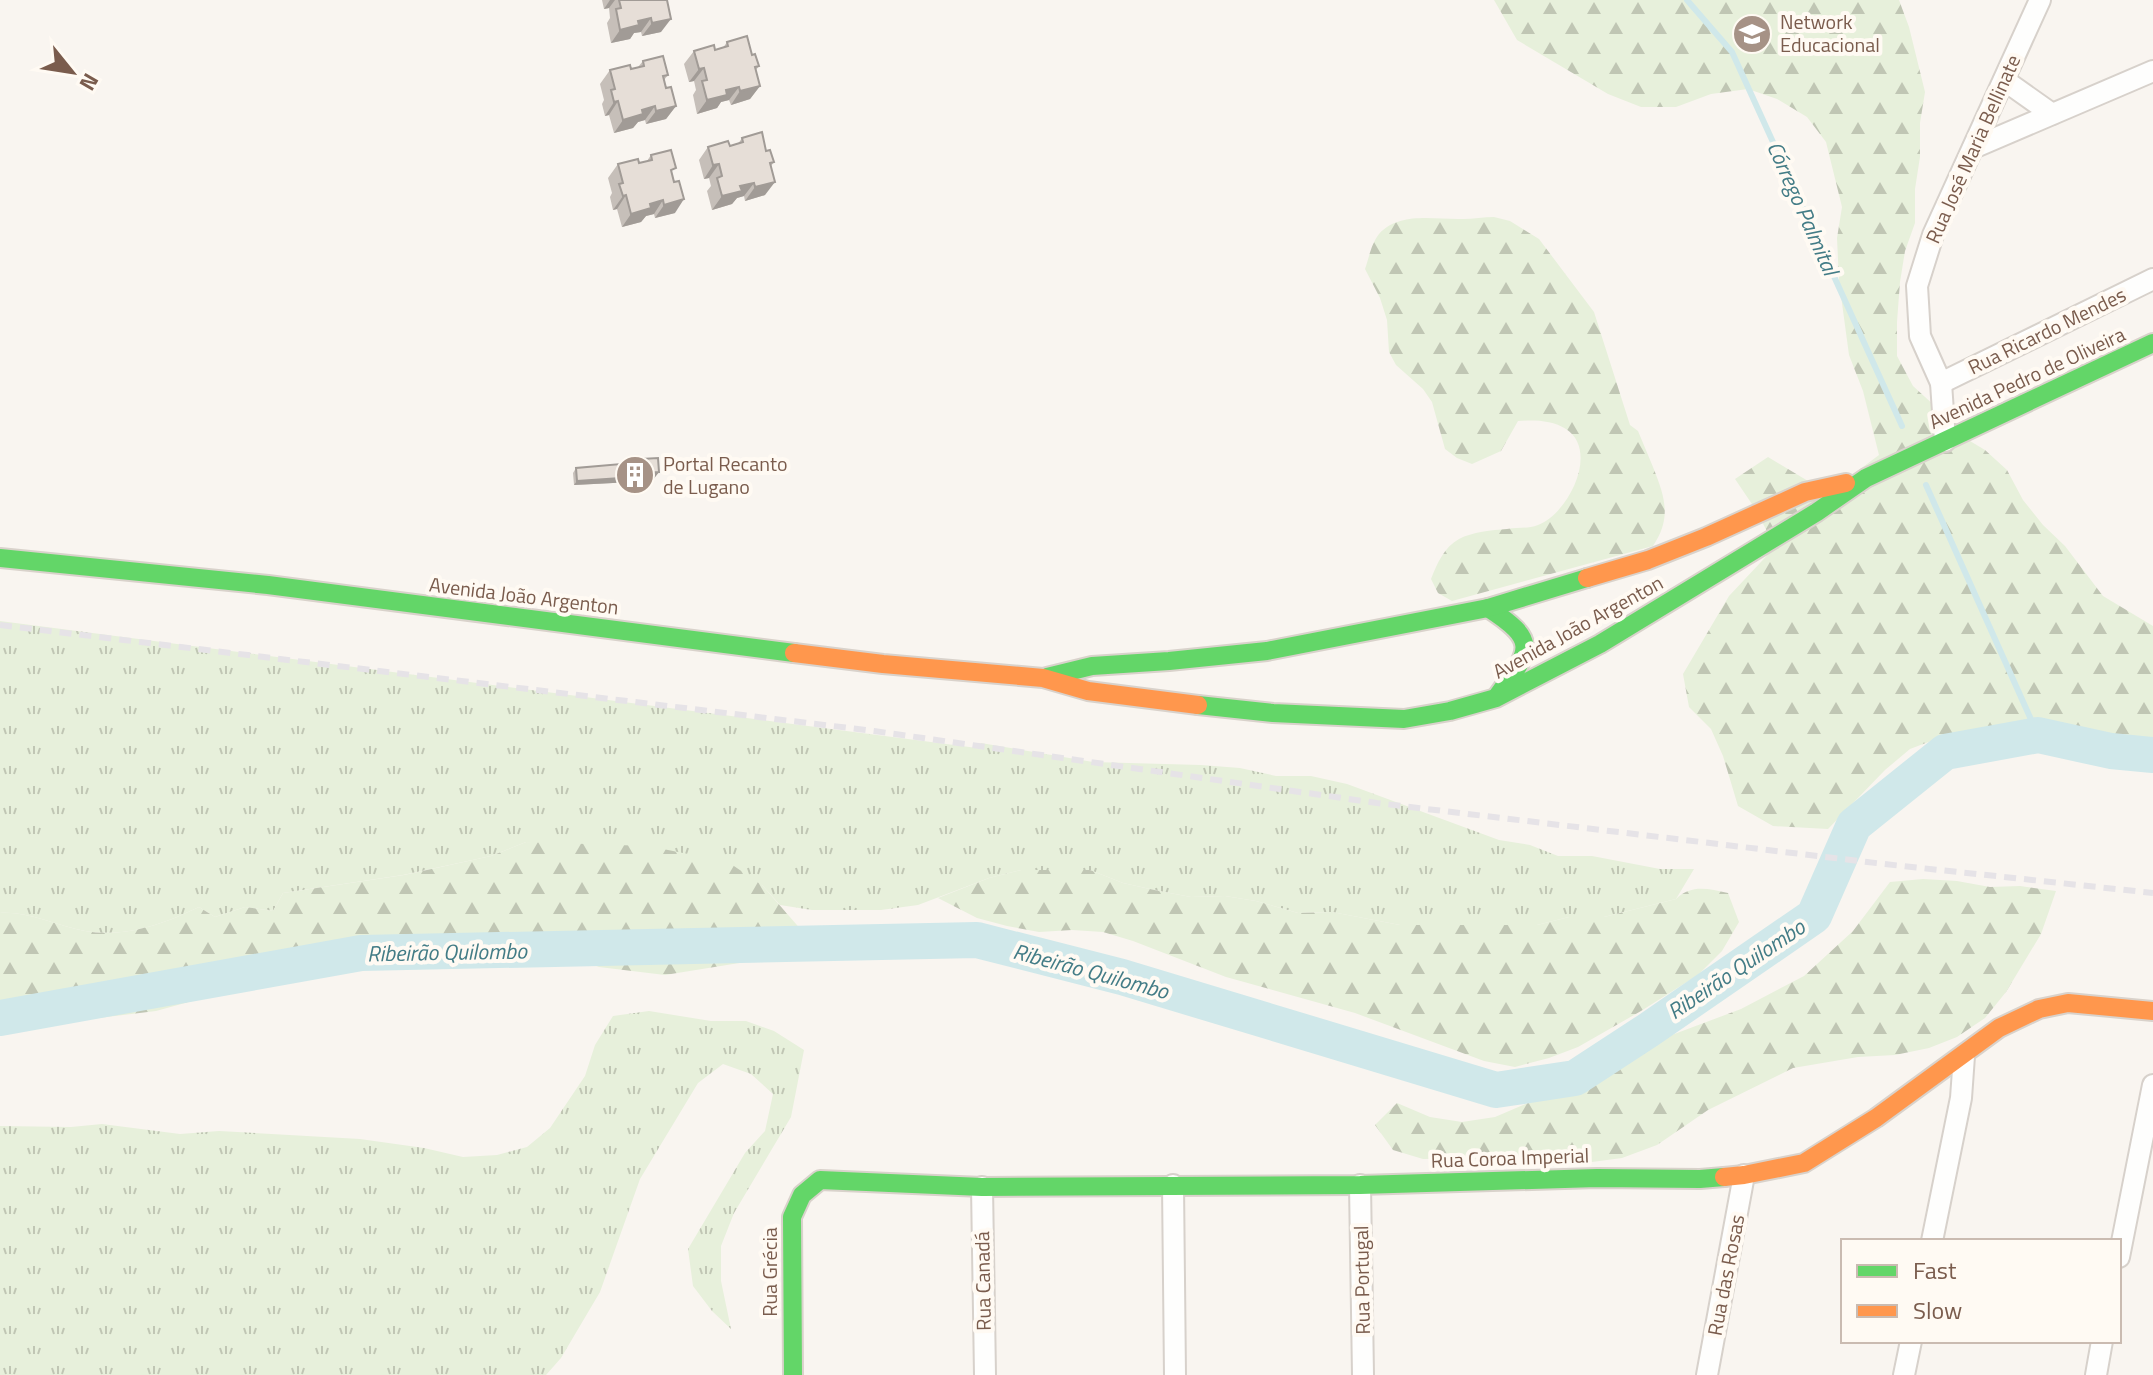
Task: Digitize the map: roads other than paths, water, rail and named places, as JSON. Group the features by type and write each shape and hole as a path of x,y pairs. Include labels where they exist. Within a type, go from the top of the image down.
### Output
{"main road":[{"name":"Avenida Pedro de Oliveira","path":"1913,456 2153,343"},
{"name":"Avenida João Argenton","path":"0,558 268,585 883,664 1043,678 1088,691 1273,713 1404,719 1450,711 1496,698 1600,644 1817,512 1866,478 1913,456"},
{"name":"Avenida João Argenton","path":"1043,678 1092,666 1267,651 1488,608 1648,560 1805,492 1866,478"},
{"path":"1488,608 1523,633 1527,646 1523,662 1496,698"},
{"name":"Rua Coroa Imperial","path":"820,1180 982,1187 1360,1185 1597,1178 1700,1179 1744,1175 1804,1163 1876,1118 1999,1028 2039,1009 2068,1003 2153,1011"},
{"name":"Rua Grécia","path":"793,1375 792,1217 799,1197 820,1180"}],"street":[{"name":"Rua José Maria Bellinate","path":"1945,441 1941,383 1920,336 1917,286 1933,235 2040,0"},
{"path":"1973,148 2153,71"},
{"path":"2004,80 2052,114"},
{"name":"Rua Ricardo Mendes","path":"1941,383 2153,279"},
{"path":"1932,1239 1961,1098 1964,1056"},
{"path":"2121,1247 2153,1085"},
{"name":"Rua das Rosas","path":"1707,1375 1744,1175"},
{"path":"1173,1185 1175,1375"},
{"name":"Rua Portugal","path":"1360,1185 1363,1375"},
{"name":"Rua Canadá","path":"982,1187 985,1375"},
{"path":"1904,1375 1911,1343"},
{"path":"2096,1375 2102,1343"}],"waterway":[{"name":"Córrego Palmital","path":"1687,0 1732,52 1902,426"},
{"name":"Córrego Palmital","path":"1926,485 2038,735"},
{"name":"Ribeirão Quilombo","path":"0,1018 361,953 977,940 1122,977 1496,1090 1575,1078 1814,916 1854,825 1945,752 2038,735 2111,751 2153,755"}],"railway":[{"path":"0,625 874,731 1377,803 2153,893"}],"place":[{"name":"Network Educacional","path":"1752,34"},
{"name":"Portal Recanto de Lugano","path":"635,475"}]}
